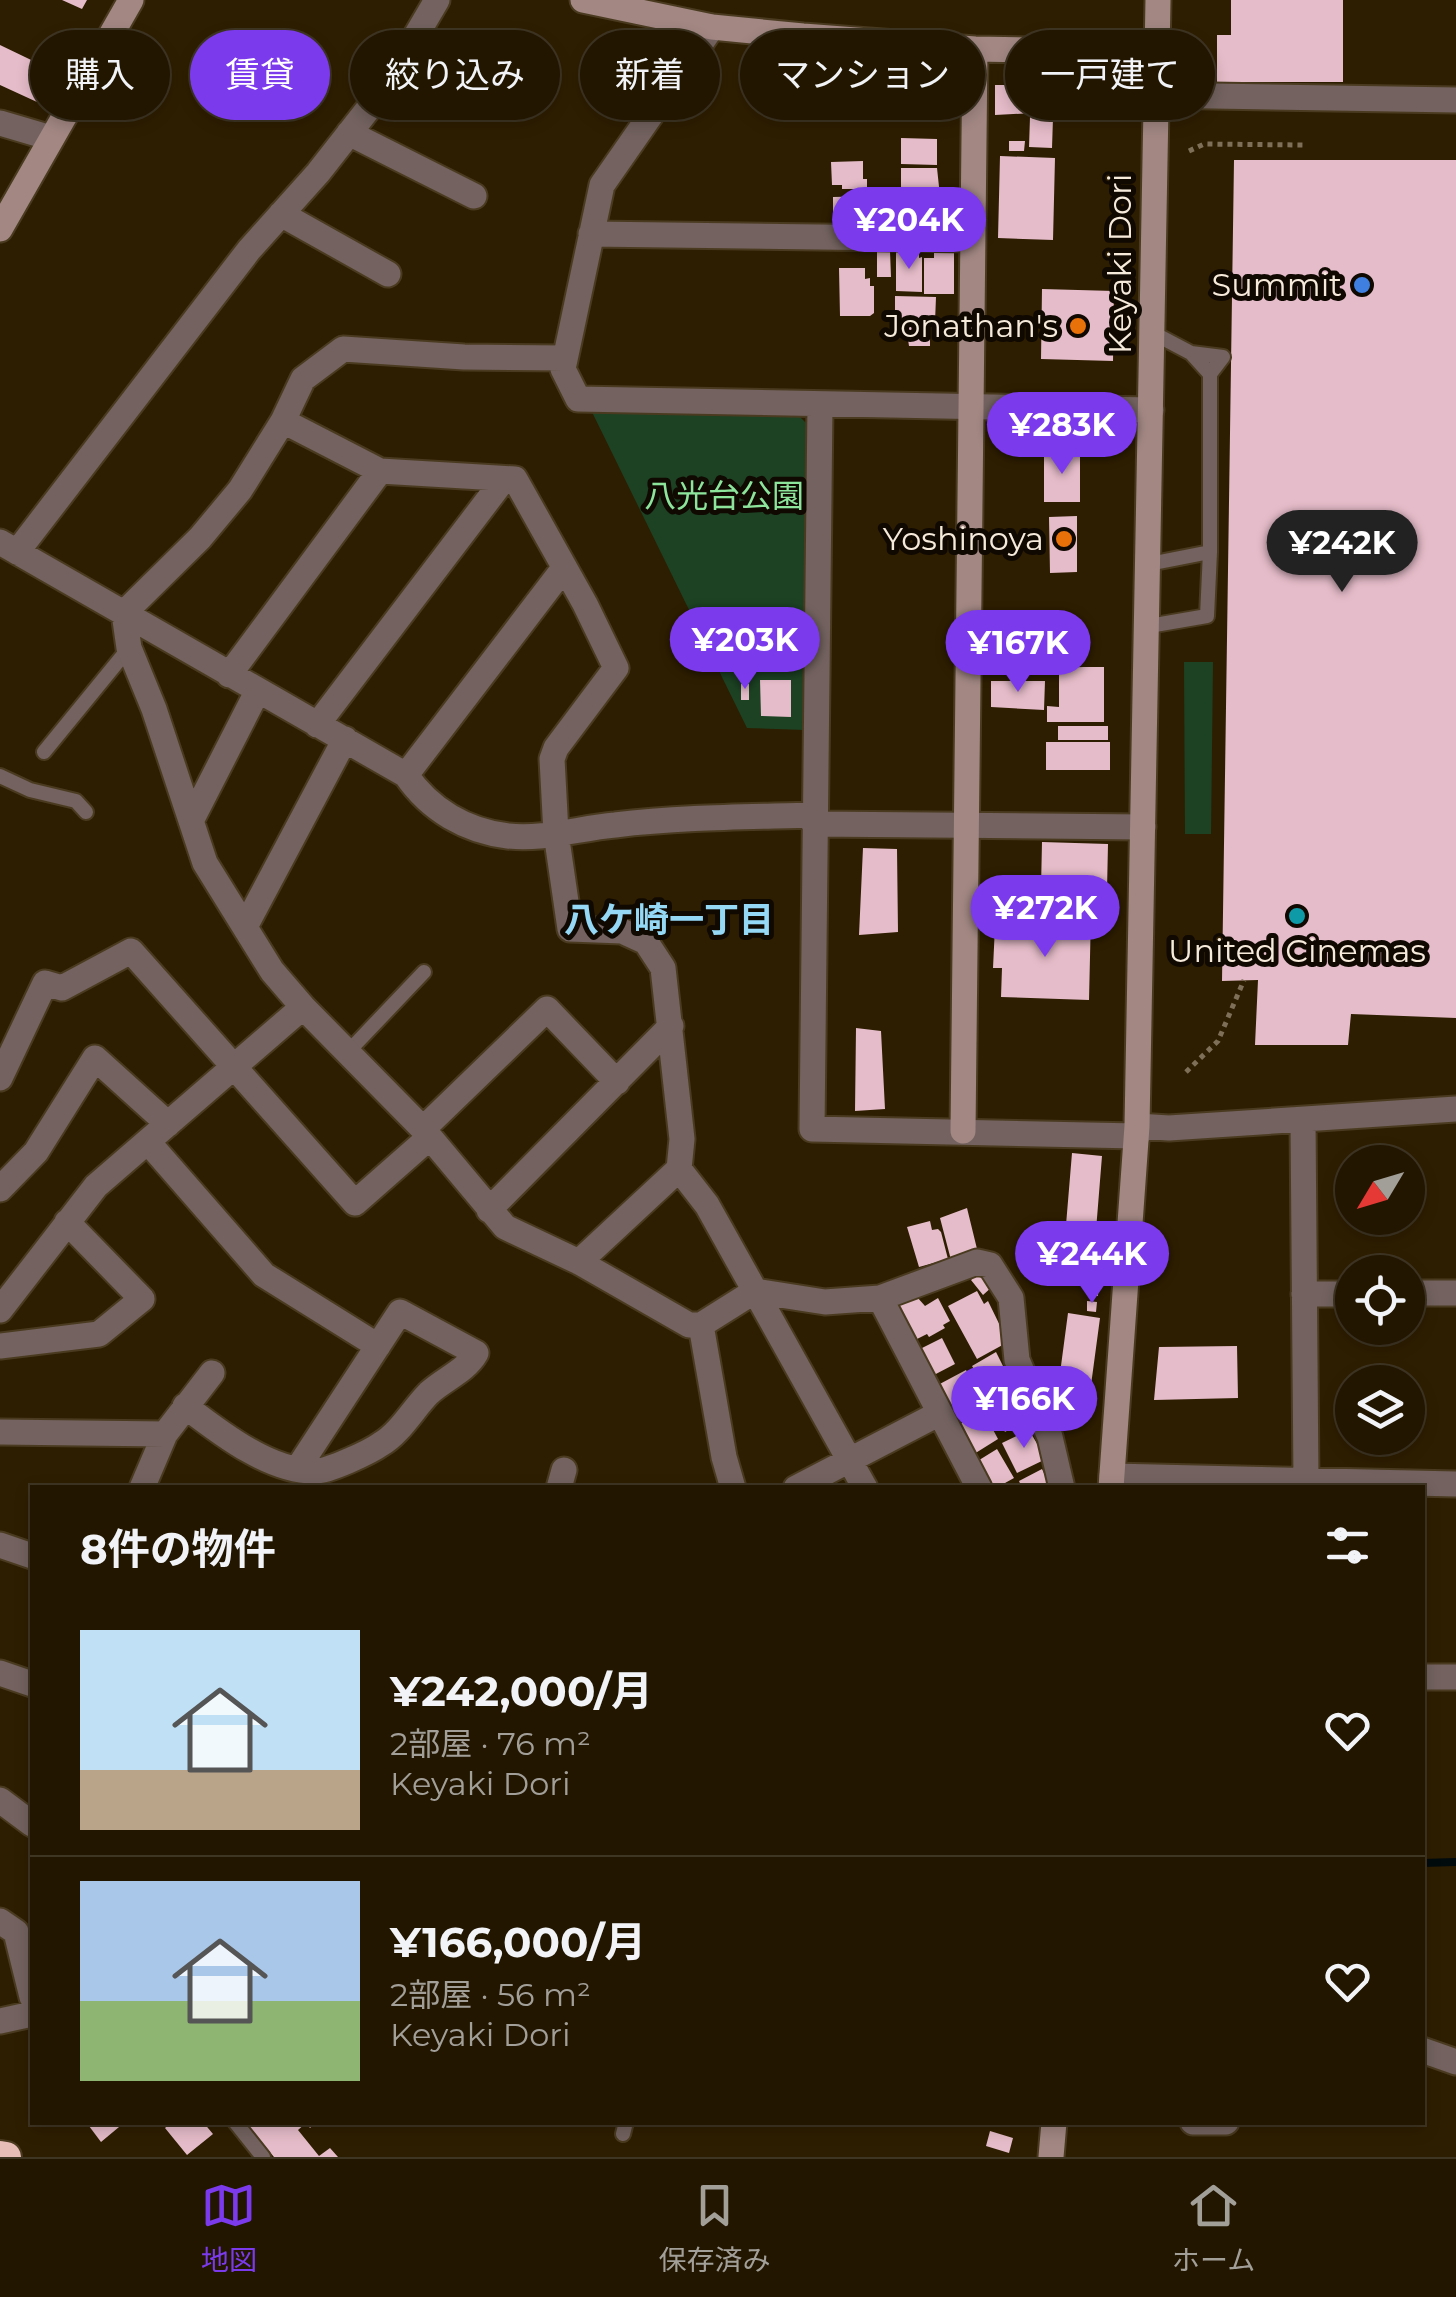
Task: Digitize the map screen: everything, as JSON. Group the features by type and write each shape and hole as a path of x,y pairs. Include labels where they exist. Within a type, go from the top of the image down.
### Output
{"street":[{"path":"0,228 131,0"},
{"path":"437,0 387,85 349,134 249,250 7,551 345,739 406,776 421,798 461,825 506,836 617,824 814,819 1143,827"},
{"path":"584,0 712,27 748,30"},
{"name":"Keyaki Dori","path":"1156,30 1158,0"},
{"path":"712,27 602,185 562,369 578,399 1151,410"},
{"path":"1215,96 1456,100"},
{"path":"962,1131 974,120"},
{"name":"Keyaki Dori","path":"1111,1482 1137,1131 1154,120"},
{"path":"0,123 51,138"},
{"path":"349,134 474,196"},
{"path":"281,214 388,274"},
{"path":"591,234 972,240"},
{"path":"124,613 200,538 240,490 283,421 303,379 343,349 565,358"},
{"path":"820,404 812,1129 1137,1131 1456,1109"},
{"path":"283,421 380,471 515,479 616,668 556,748 552,760 556,833 570,929 622,931 646,942 663,968 682,1139 679,1169 578,1262"},
{"path":"228,675 380,471"},
{"path":"318,725 504,479"},
{"path":"406,776 564,568"},
{"path":"124,613 130,648 205,863 272,971 302,1007 427,1133 505,1227 578,1262 689,1325 700,1324 755,1291 825,1302 880,1298 976,1262 990,1265 1011,1298 1017,1360 1050,1437 1061,1485"},
{"path":"191,821 257,692"},
{"path":"245,927 345,739"},
{"path":"0,1078 44,982 62,988 131,952 355,1204 547,1009 616,1082"},
{"path":"0,1310 96,1186 302,1007"},
{"path":"489,1210 671,1026"},
{"path":"0,1188 36,1152 96,1058 168,1124"},
{"path":"1303,1121 1306,1482"},
{"path":"148,1142 264,1275 378,1346"},
{"path":"679,1169 707,1206 864,1485"},
{"path":"0,1346 99,1334 142,1299 68,1222"},
{"path":"1425,1293 1456,1292"},
{"path":"1304,1294 1335,1294"},
{"path":"880,1298 977,1485"},
{"path":"186,1406 229,1440 279,1464 298,1468 318,1472 383,1444 431,1391 471,1362 476,1353 400,1312 298,1468"},
{"path":"700,1324 724,1458 733,1485"},
{"path":"143,1485 165,1434 212,1373"},
{"path":"801,1485 940,1413"},
{"path":"0,1432 165,1434"},
{"path":"1111,1482 1456,1484"},
{"path":"0,1544 30,1555"},
{"path":"0,1674 30,1683"},
{"path":"1425,1676 1456,1677"},
{"path":"0,1800 30,1822"},
{"path":"0,1920 16,1932 30,1989"},
{"path":"0,2021 30,2014"},
{"path":"1425,2051 1456,2062"},
{"path":"1051,2157 1054,2125"}],"lane":[{"path":"1148,626 1207,616 1210,374 1223,357 1191,352 1153,334"},
{"path":"1191,352 1210,374"},
{"path":"1149,564 1210,552"},
{"path":"44,752 130,648"},
{"path":"0,776 30,790 76,801 86,812"},
{"path":"347,1053 424,972"},
{"path":"237,2125 264,2157"}],"path":[{"path":"1188,151 1204,144 1304,145"},
{"path":"1186,1072 1218,1041 1244,980"}],"green space":[{"name":"八光台公園","path":"592,412 799,416 807,424 805,730 747,728"},
{"path":"1184,662 1213,662 1211,834 1185,834"}],"building":[{"path":"62,0 87,0 82,9"},
{"path":"1231,0 1343,0 1343,82 1217,82 1217,35 1231,35"},
{"path":"0,45 30,59 30,99 0,85"},
{"path":"995,85 1005,85 1005,114 995,115"},
{"path":"1030,120 1053,120 1052,148 1029,147"},
{"path":"901,138 937,139 937,165 901,164"},
{"path":"1009,141 1025,141 1024,151 1009,151"},
{"path":"1000,156 1055,158 1053,240 998,238"},
{"path":"1234,160 1456,160 1456,1018 1351,1014 1348,1045 1255,1045 1258,980 1222,981"},
{"path":"863,161 867,189 832,185 831,162"},
{"path":"901,168 937,168 940,196 901,196"},
{"path":"873,196 873,207 881,207 882,227 833,228 833,197"},
{"path":"907,198 949,200 949,229 917,228 918,219 907,219"},
{"path":"877,251 890,251 891,277 877,277"},
{"path":"896,252 919,253 922,257 922,292 896,291"},
{"path":"934,253 954,253 954,294 924,294 924,258 934,258"},
{"path":"839,268 865,268 865,279 870,278 870,286 874,286 874,313 870,316 840,316"},
{"path":"1042,289 1114,291 1113,361 1041,359"},
{"path":"895,296 936,297 930,346 909,346 907,333 899,333 899,326 895,326"},
{"path":"1044,452 1080,452 1080,502 1044,502"},
{"path":"1077,516 1077,572 1050,573 1049,517"},
{"path":"1104,667 1104,722 1047,722 1047,706 1059,707 1059,668"},
{"path":"760,680 791,680 791,717 761,716"},
{"path":"991,681 1045,681 1044,710 991,707"},
{"path":"741,684 749,684 749,700 741,700"},
{"path":"1058,726 1108,726 1108,740 1058,740"},
{"path":"1046,742 1110,742 1110,770 1046,770"},
{"path":"1042,842 1108,844 1107,890 1041,888"},
{"path":"863,848 897,849 898,932 859,935"},
{"path":"1061,913 1091,914 1089,1000 1001,997 1002,968 993,968 995,926 1060,928"},
{"path":"856,1028 881,1031 885,1109 855,1111"},
{"path":"1072,1153 1102,1156 1094,1255 1068,1250 1070,1226 1066,1225"},
{"path":"967,1208 978,1253 951,1260 940,1218"},
{"path":"930,1221 932,1230 941,1232 948,1259 919,1267 907,1227"},
{"path":"1089,1266 1099,1267 1098,1296 1088,1296"},
{"path":"981,1272 993,1286 983,1295 971,1280"},
{"path":"977,1291 984,1304 988,1301 1008,1342 977,1359 948,1306"},
{"path":"917,1297 925,1306 938,1298 950,1321 929,1337 927,1334 913,1341 895,1307"},
{"path":"1087,1301 1097,1302 1096,1312 1087,1311"},
{"path":"1068,1313 1100,1318 1089,1400 1057,1396"},
{"path":"942,1338 955,1364 932,1376 918,1350"},
{"path":"1237,1346 1238,1398 1154,1400 1159,1347"},
{"path":"996,1352 1011,1382 1005,1386 1010,1385 1028,1419 1005,1432 986,1399 991,1396 972,1366"},
{"path":"966,1370 973,1383 967,1389 973,1398 949,1410 936,1386"},
{"path":"981,1407 998,1439 974,1454 960,1424 966,1420 964,1416"},
{"path":"1029,1430 1046,1459 1017,1473 1002,1443"},
{"path":"997,1449 1014,1478 1001,1485 988,1485 976,1462"},
{"path":"1042,1469 1050,1485 1021,1485 1019,1481"},
{"path":"88,2125 121,2125 101,2142"},
{"path":"206,2125 213,2134 187,2155 165,2128"},
{"path":"247,2125 304,2125 298,2130 319,2156 330,2148 338,2157 274,2157"},
{"path":"990,2131 1013,2138 1009,2153 986,2146"}],"waterway":[{"path":"1425,1863 1456,1862"}],"place":[{"name":"Summit","path":"1362,285"},
{"name":"Jonathan's","path":"1078,326"},
{"name":"Yoshinoya","path":"1064,539"},
{"name":"United Cinemas","path":"1297,916"}],"district":[{"name":"八ケ崎一丁目","path":"669,920"}]}
